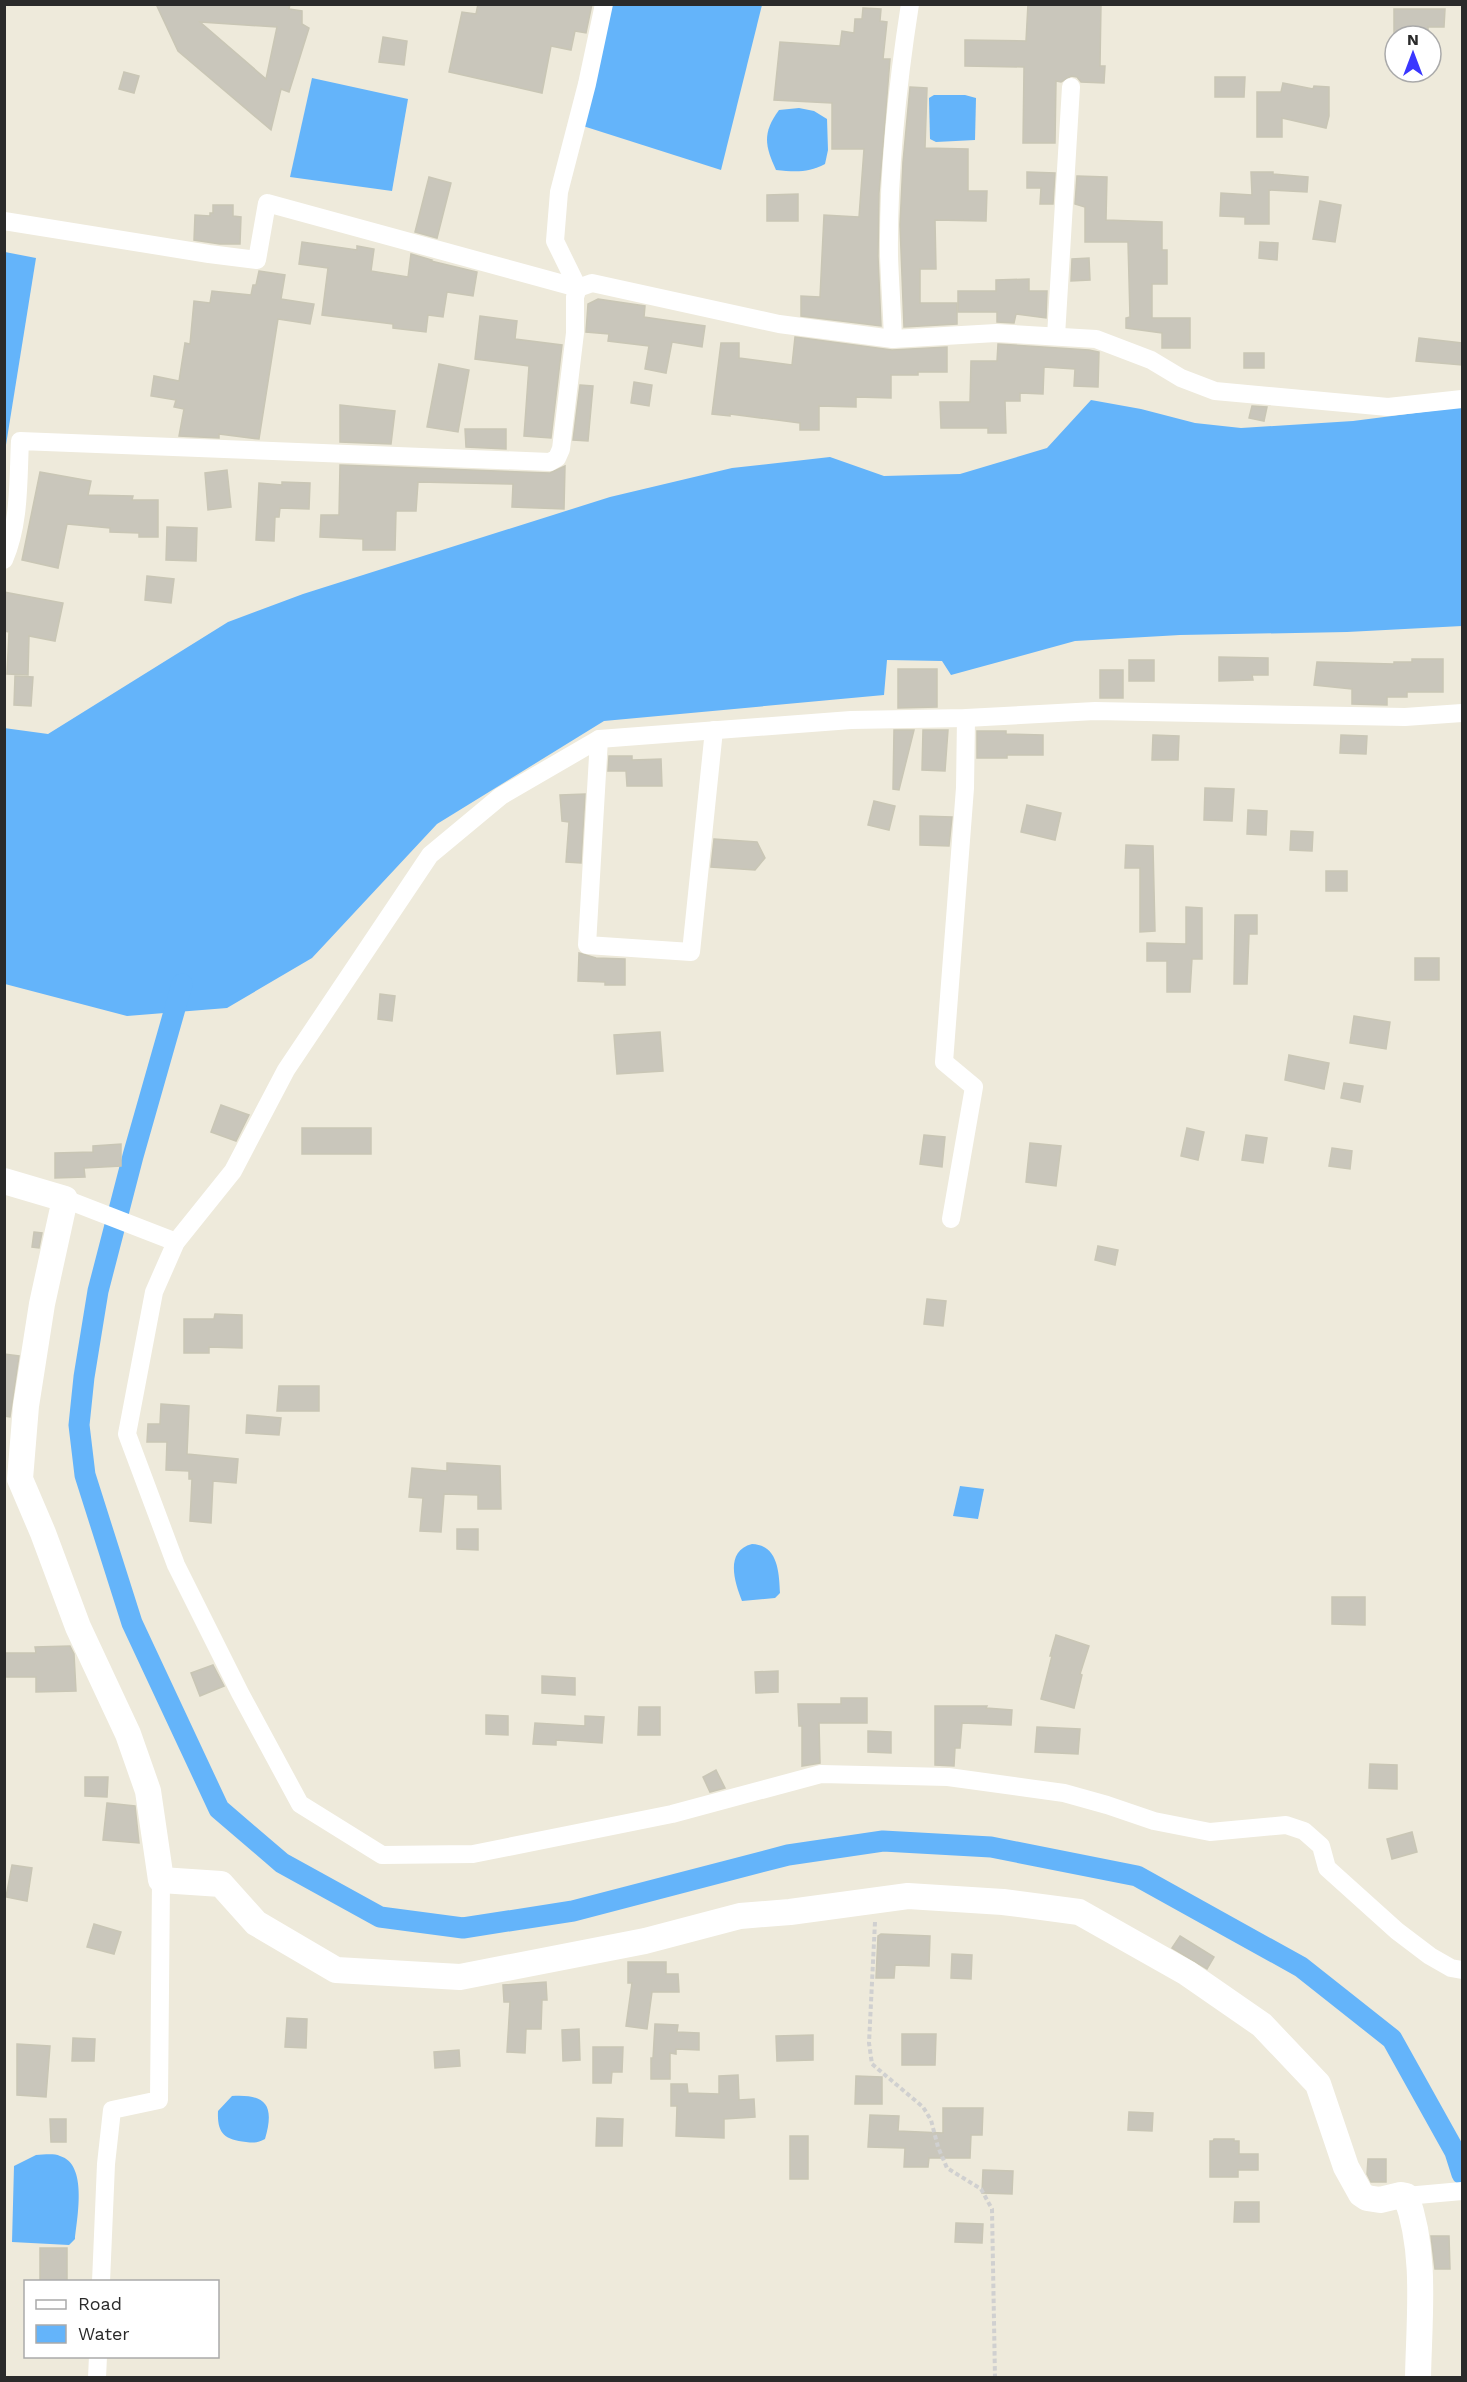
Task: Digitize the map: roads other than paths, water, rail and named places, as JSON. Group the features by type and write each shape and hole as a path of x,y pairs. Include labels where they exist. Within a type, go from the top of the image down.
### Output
{"street":[{"path":"578,288 555,241 559,192 587,84 604,4"},
{"path":"893,339 889,255 892,171 902,53 910,4"},
{"path":"1056,336 1071,87"},
{"path":"4,221 256,260 267,203 578,288 592,283 779,324 893,339 996,333 1095,339 1151,360 1181,378 1215,391 1388,407 1462,399"},
{"path":"4,560 10,548 16,510 20,441 550,462 557,458 561,449 575,333 574,297 578,288"},
{"path":"1462,713 1405,717 1095,711 966,718 851,720 599,739 501,796 430,855 286,1070 233,1171 176,1242 154,1292 127,1434 176,1565 240,1693 300,1804 382,1855 473,1854 672,1814 821,1774 948,1777 1064,1793 1154,1821 1210,1832 1286,1825 1304,1831 1321,1846 1327,1868 1397,1931 1437,1960 1451,1968 1462,1970"},
{"path":"951,1218 974,1087 944,1062 965,788 966,718"},
{"path":"599,739 587,945 691,952 714,730"},
{"path":"4,1180 65,1199 176,1242"},
{"path":"65,1199 42,1304 26,1406 20,1479 78,1627 128,1734 148,1791 161,1880 159,2100 112,2110 106,2164 101,2280"},
{"path":"161,1880 220,1884 256,1923 336,1970 460,1977 645,1941 740,1916 790,1912 908,1896 1003,1902 1079,1912 1187,1974 1262,2025 1318,2084 1346,2167 1361,2194 1367,2198 1380,2200 1462,2191"},
{"path":"1406,2196 1417,2244 1420,2278 1418,2378"},
{"path":"97,2378 98,2358"}],"water":[{"path":"608,5 762,5 721,170 583,126"},
{"path":"312,78 408,99 392,191 290,177"},
{"path":"934,95 965,95 976,98 975,140 936,142 930,139 929,98"},
{"path":"799,108 814,111 827,119 828,150 825,164 801,171 776,170 769,154 767,140 770,126 779,110"},
{"path":"4,252 36,258 5,451"},
{"path":"1091,400 1141,409 1195,423 1241,428 1353,421 1462,407 1462,626 1347,632 1180,635 1075,641 951,675 942,661 887,660 884,695 604,721 437,824 312,958 227,1008 127,1016 5,984 4,728 48,734 228,622 303,594 610,497 732,468 830,457 884,476 960,474 1047,448"},
{"path":"960,1486 984,1489 978,1519 953,1516"},
{"path":"752,1544 767,1549 775,1561 780,1593 775,1598 742,1601 736,1585 735,1560 743,1548"},
{"path":"232,2096 253,2097 265,2104 269,2118 265,2139 246,2142 223,2134 219,2125 218,2111"},
{"path":"36,2155 60,2156 69,2161 74,2169 78,2180 79,2206 75,2239 69,2245 12,2242 14,2166"}],"waterway":[{"path":"182,984 133,1156 98,1291 79,1425 85,1475 132,1623 219,1809 282,1863 380,1917 463,1928 573,1911 788,1855 883,1841 991,1847 1137,1876 1301,1967 1392,2039 1455,2152 1462,2174"}]}
